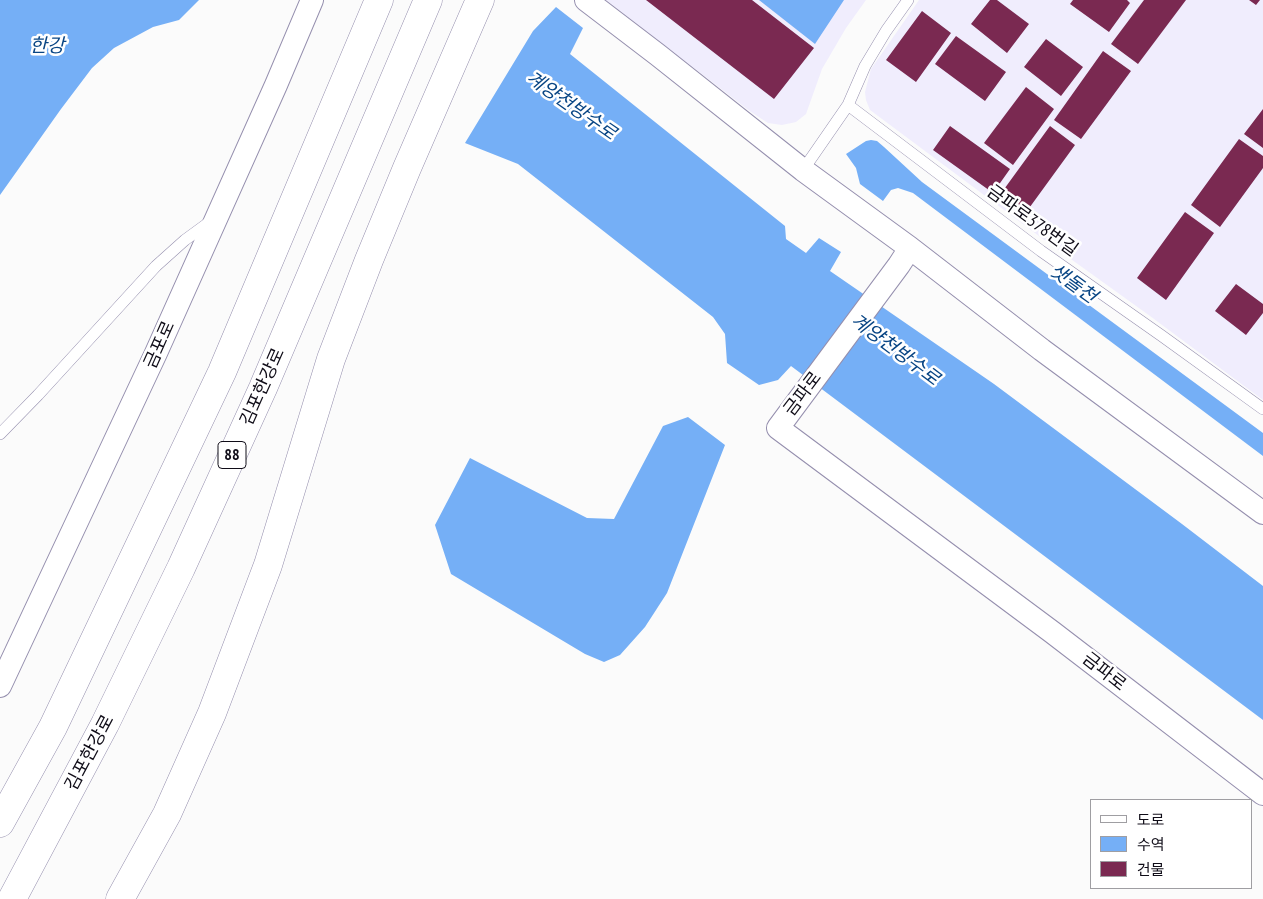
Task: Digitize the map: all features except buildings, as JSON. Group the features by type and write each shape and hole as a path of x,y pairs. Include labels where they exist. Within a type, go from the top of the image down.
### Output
{"main road":[{"path":"0,823 53,726 222,372 379,0"},
{"name":"김포한강로","path":"12,899 106,724 181,568 263,388 428,0"},
{"path":"120,899 167,814 212,713 268,565 288,495 335,350 407,168 480,0"}],"street":[{"name":"금포로","path":"0,686 218,216 312,0"},
{"path":"586,0 803,170 905,257 1042,350 1263,513"},
{"name":"금파로","path":"905,257 778,428 1052,632 1263,794"}],"lane":[{"path":"803,170 848,104 865,66 886,31 908,0"},
{"name":"금파로378번길","path":"848,104 1041,251 1263,409"},
{"path":"0,434 156,266 185,240 218,216"}],"shaded area":[{"path":"606,0 866,0 846,28 822,69 806,114 796,122 782,125 768,123 751,112"},
{"path":"919,0 1263,0 1263,400 870,110 865,92 871,69"}],"water":[{"name":"한강","path":"0,0 199,0 179,20 153,27 114,48 92,68 0,195"},
{"path":"759,0 844,0 815,44"},
{"name":"계양천방수로","path":"556,7 583,28 570,54 785,226 786,239 806,253 819,238 841,252 830,271 994,384 1263,586 1263,720 791,366 778,380 759,385 727,363 725,334 713,317 518,164 465,143 533,31"},
{"path":"866,141 877,141 922,182 1263,433 1263,456 913,193 898,188 891,190 883,201 860,184 856,168 846,154"},
{"path":"688,417 725,445 667,593 645,627 620,655 604,662 585,654 451,574 435,525 470,458 587,518 614,519 663,426"}],"water label":[{"name":"샛돌천","path":"1073,284"}]}
